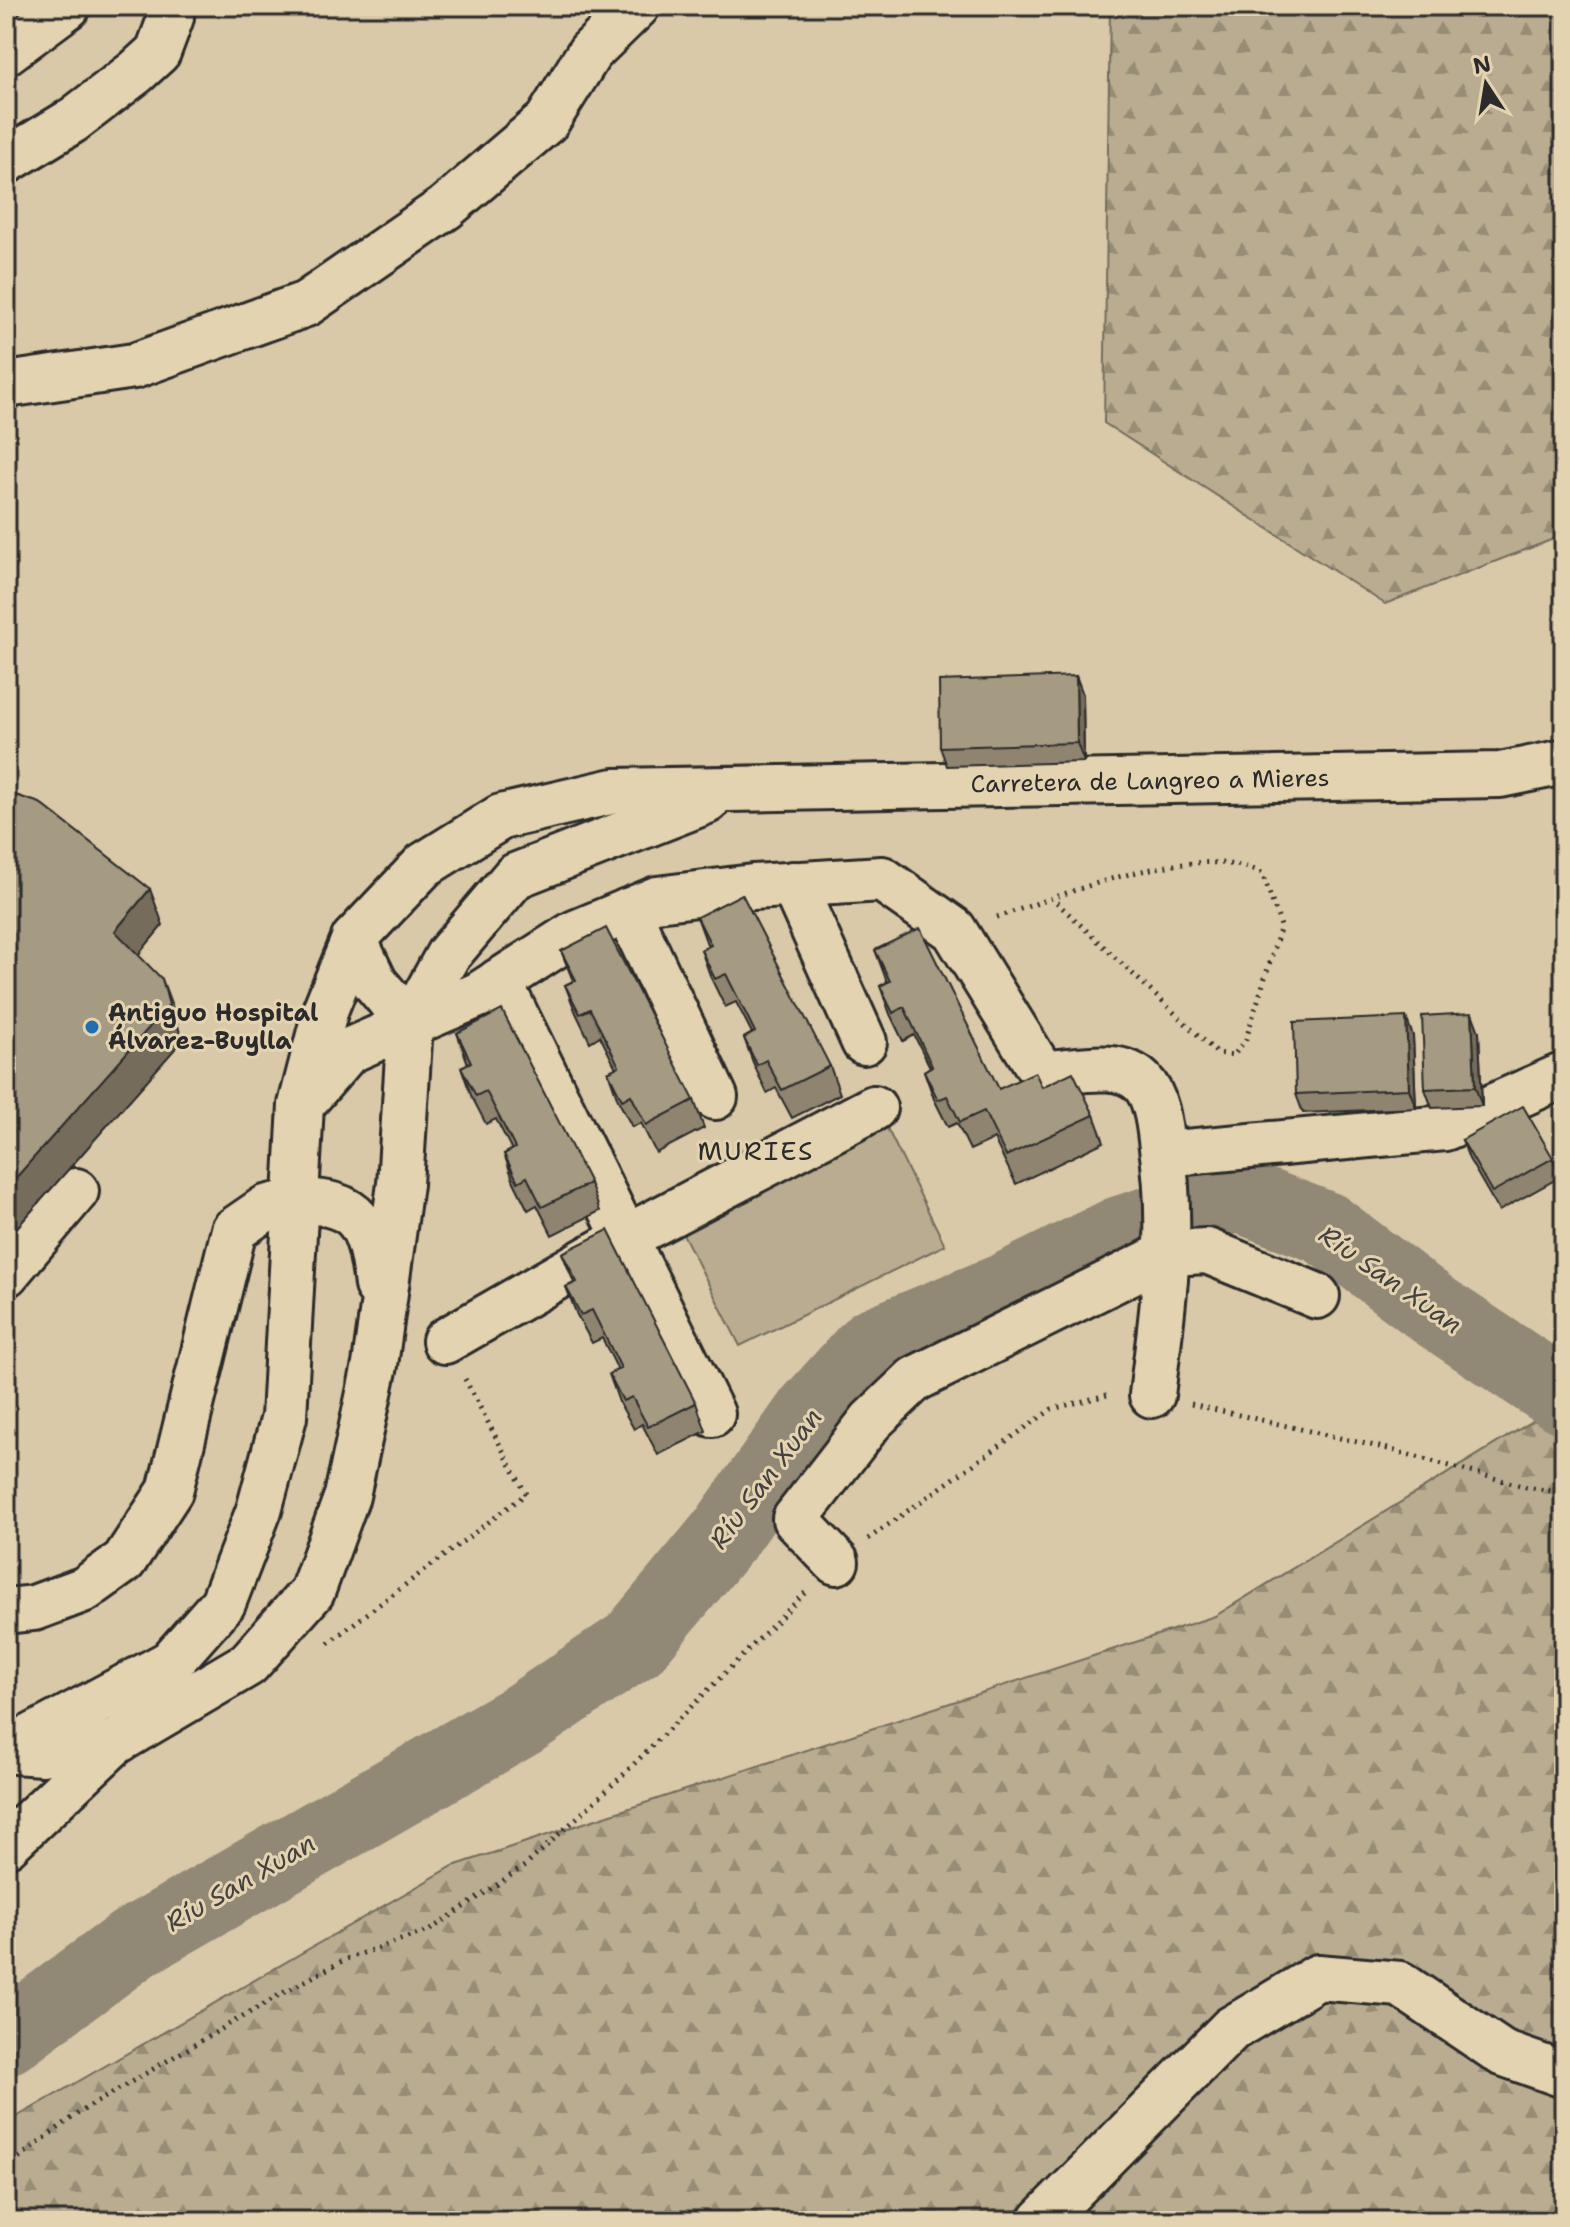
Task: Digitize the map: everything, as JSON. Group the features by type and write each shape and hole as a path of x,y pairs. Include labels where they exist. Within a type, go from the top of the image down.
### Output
{"street":[{"path":"6,52 68,6"},
{"path":"6,161 72,121 158,52 171,17 166,6"},
{"path":"6,385 134,366 306,304 445,208 547,121 590,52 637,6"},
{"name":"Carretera de Langreo a Mieres","path":"7,1750 170,1663 223,1603 259,1510 284,1417 301,1105 326,1008 354,939 424,865 501,817 614,791 1485,776 1564,762"},
{"name":"Carretera de Langreo a Mieres","path":"7,1750 42,1753 114,1743 248,1664 312,1592 347,1496 381,1319 400,1184 410,1024 448,955 515,876 736,790"},
{"path":"301,1105 348,1051 478,995 575,933 657,899 793,884 882,879 954,930 1042,1073 1076,1073 1106,1066 1142,1082 1157,1113 1166,1168 1170,1240 1152,1395"},
{"path":"793,884 864,1042"},
{"path":"628,911 715,1097"},
{"path":"354,939 375,983 410,1024"},
{"path":"499,981 712,1414"},
{"path":"1166,1168 1445,1128 1564,1075"},
{"path":"445,1341 625,1238 874,1108"},
{"path":"6,1274 76,1191"},
{"path":"6,1611 34,1608 85,1589 124,1561 170,1491 234,1230 266,1208 295,1201 329,1201 358,1217 373,1255 381,1319"},
{"path":"836,1562 795,1519 871,1421 915,1379 1170,1240 1207,1251 1317,1296"},
{"path":"6,1845 114,1743"},
{"path":"1041,2221 1231,2029 1318,1977 1400,1984 1502,2053 1564,2075"}],"path":[{"path":"954,930 1158,866 1242,864 1262,873 1281,926 1246,1039 1234,1055 1217,1053 1053,899"},
{"path":"315,1653 526,1494 445,1341"},
{"path":"6,2167 80,2112 281,1994 346,1959 430,1930 526,1865 623,1775 836,1562 1052,1409 1127,1389 1388,1449 1526,1487 1564,1493"}],"green space":[{"path":"1110,6 1564,6 1564,535 1385,604 1104,423"},
{"path":"885,1124 945,1245 740,1346 679,1226"},
{"path":"1564,1402 1564,2221 6,2221 6,2123 453,1866 1215,1616"}],"building":[{"path":"1076,676 1077,743 940,747 939,681"},
{"name":"Antiguo Hospital Álvarez-Buylla","path":"6,792 40,803 150,889 115,931 162,979 169,1005 6,1189"},
{"path":"742,894 830,1066 782,1090 766,1060 757,1065 744,1038 755,1032 726,974 715,979 701,950 711,945 697,917"},
{"path":"606,928 694,1100 646,1125 631,1095 622,1100 608,1072 619,1066 590,1009 580,1014 565,985 576,980 561,951"},
{"path":"920,928 999,1089 1035,1072 1042,1087 1073,1072 1094,1115 1006,1156 984,1111 960,1122 947,1096 938,1100 924,1071 932,1066 904,1007 893,1013 880,986 890,981 875,950"},
{"path":"502,1010 590,1183 542,1207 527,1177 518,1182 504,1154 515,1148 486,1091 476,1096 461,1067 471,1062 457,1033"},
{"path":"1472,1013 1475,1087 1425,1089 1422,1016"},
{"path":"1406,1017 1409,1089 1296,1094 1294,1022"},
{"path":"1523,1106 1553,1158 1492,1192 1462,1140"},
{"path":"608,1230 696,1403 648,1427 632,1397 623,1401 609,1374 621,1368 592,1310 581,1315 566,1287 577,1282 562,1253"}],"waterway":[{"name":"Ríu San Xuan","path":"6,2038 133,1944 522,1720 634,1644 727,1532 812,1412 873,1344 1005,1290 1120,1233 1238,1195 1325,1228 1435,1311 1564,1397"}],"place":[{"name":"Antiguo Hospital Álvarez-Buylla","path":"92,1027"}],"district":[{"name":"MURIES","path":"756,1150"}]}
